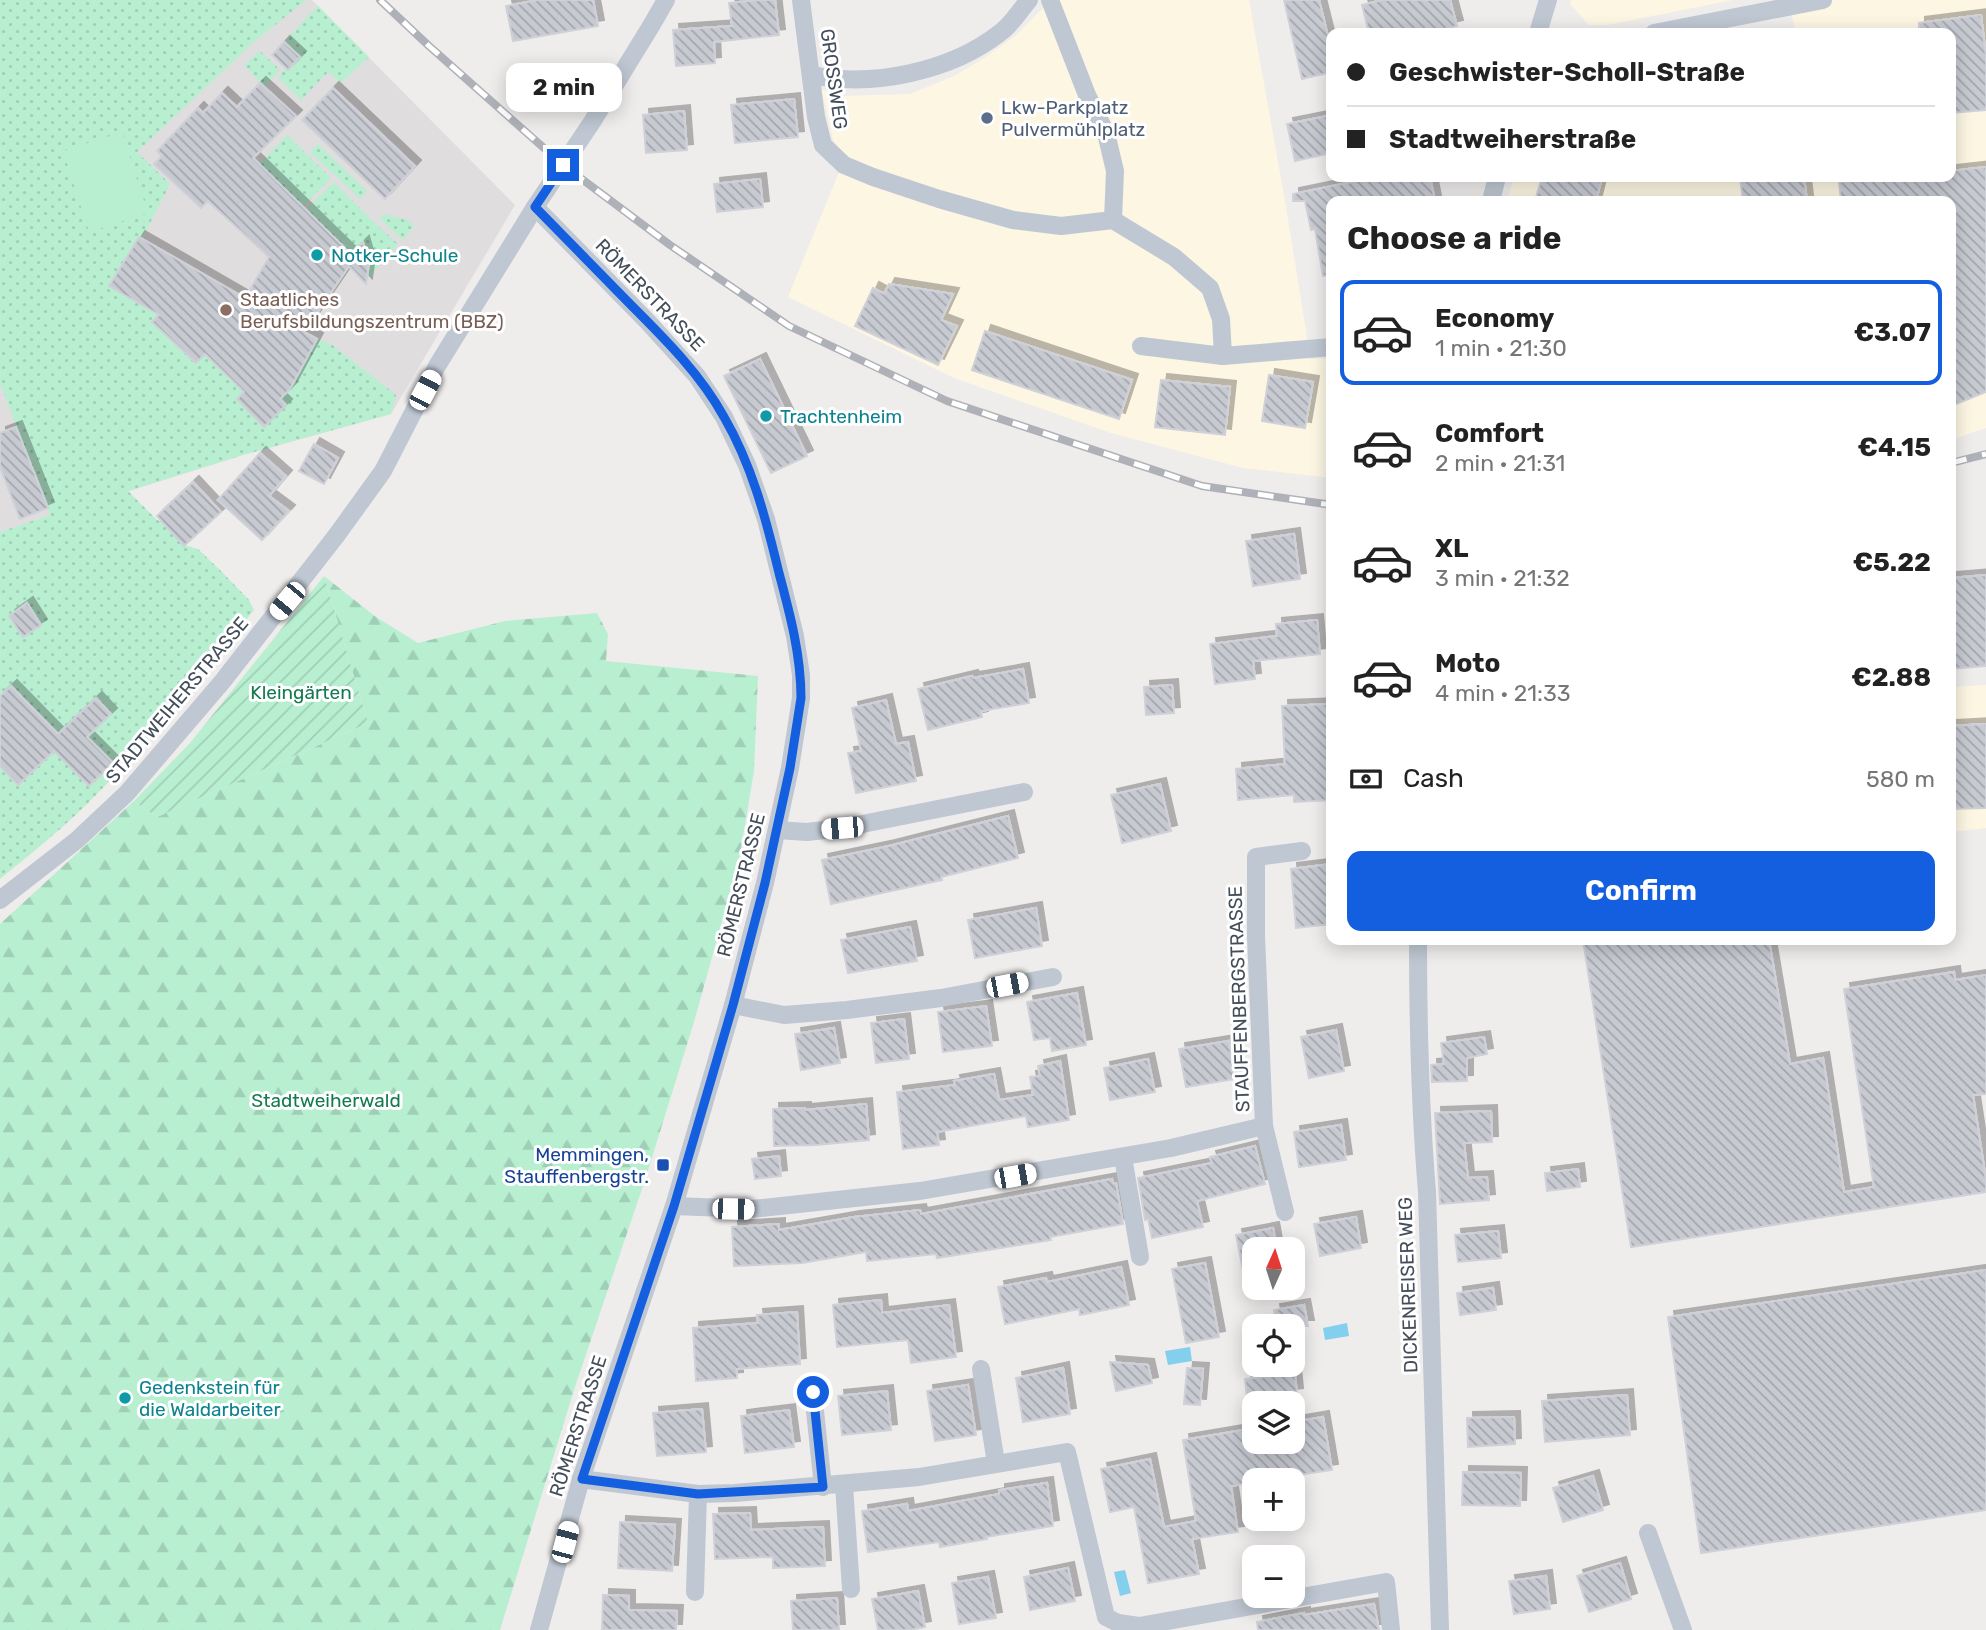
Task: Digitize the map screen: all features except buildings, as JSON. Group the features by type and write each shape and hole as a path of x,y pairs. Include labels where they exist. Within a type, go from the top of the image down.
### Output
{"street":[{"name":"STADTWEIHERSTRASSE","path":"0,900 77,840 127,793 222,682 300,584 383,471 437,366 666,0"},
{"name":"GROSSWEG","path":"801,0 816,117 823,145 844,165 939,199 1013,220 1061,226 1112,220"},
{"path":"812,75 843,79 890,77 927,69 968,53 1002,31 1029,0"},
{"path":"1050,0 1087,95 1106,133 1115,172 1112,220 1174,257 1210,288 1221,319 1223,356"},
{"path":"1540,28 1548,0"},
{"path":"1680,28 1823,0"},
{"name":"RÖMERSTRASSE","path":"535,207 697,376 724,417 747,465 766,519 795,636 801,675 801,698 777,830 733,1005 674,1206 582,1479 539,1630"},
{"path":"1141,346 1223,356 1326,347"},
{"path":"777,830 807,832 842,828 1024,792"},
{"name":"STAUFFENBERGSTRASSE","path":"674,1206 752,1209 920,1191 1171,1148 1264,1126 1256,936 1256,857 1302,851"},
{"name":"DICKENREISER WEG","path":"1418,945 1419,1046 1427,1192 1440,1630"},
{"path":"733,1005 784,1014 847,1010 941,998 1053,977"},
{"path":"1264,1126 1284,1212"},
{"path":"1123,1157 1140,1256"},
{"path":"981,1369 996,1463"},
{"path":"813,1392 823,1487"},
{"path":"582,1479 698,1494 919,1478 1067,1452 1101,1623 1139,1626 1386,1582 1391,1630"},
{"path":"844,1485 851,1589"},
{"path":"695,1592 698,1494"},
{"path":"1648,1533 1683,1630"}],"shaded area":[{"name":"Staatliches Berufsbildungszentrum (BBZ)","path":"0,0 312,0 515,205 391,414 243,455 0,532"},
{"path":"1051,0 1249,0 1284,195 1306,330 1308,359 1326,358 1326,477 1243,468 1111,433 954,378 788,297 845,157 833,140 821,89 840,96 910,94 954,76 1014,37"},
{"path":"1571,0 1733,0 1608,25 1589,25 1570,4"},
{"path":"1788,0 1986,0 1986,428 1956,438 1956,196 1508,196 1513,182 1956,182 1956,28 1795,28"},
{"path":"1986,685 1986,828 1956,831 1956,687"}],"green space":[{"path":"0,0 306,0 254,42 137,152 170,184 142,239 110,286 159,315 152,322 195,363 205,354 244,392 238,399 280,399 290,389 317,339 331,344 396,395 391,414 243,455 128,491 184,545 198,549 249,600 254,610 118,772 62,827 0,879 0,532 50,515 0,383"},
{"path":"318,6 369,57 341,83 328,72 301,100 278,78 300,57 284,42"},
{"path":"260,51 280,70 264,87 244,65"},
{"path":"122,132 148,213 89,232 63,151"},
{"path":"287,135 331,178 303,207 259,164"},
{"path":"318,144 367,191 360,199 310,152"},
{"path":"334,182 398,244 365,282 362,280 367,271 368,257 361,244 351,254 306,209"},
{"path":"384,214 408,220 414,226 403,240 380,219"},
{"name":"Stadtweiherwald","path":"324,576 376,617 418,643 505,621 597,613 608,634 606,661 758,676 754,771 739,860 694,1022 645,1180 574,1390 500,1630 0,1630 0,924 134,801 157,817 368,723"},
{"name":"Kleingärten","path":"324,576 368,723 157,817 134,801 190,743"}],"water":[{"path":"1347,1323 1349,1336 1325,1340 1323,1328"},
{"path":"1190,1347 1192,1361 1168,1365 1165,1351"},
{"path":"1125,1570 1131,1593 1120,1596 1114,1572"}],"railway":[{"path":"380,0 563,165 670,245 789,326 947,401 1202,486 1326,504"},
{"path":"1956,462 1986,454"}],"place":[{"name":"Lkw-Parkplatz Pulvermühlplatz","path":"987,118"},
{"name":"Notker-Schule","path":"317,255"},
{"name":"Staatliches Berufsbildungszentrum (BBZ)","path":"226,310"},
{"name":"Trachtenheim","path":"766,416"},
{"name":"Memmingen, Stauffenbergstr.","path":"663,1165"},
{"name":"Gedenkstein für die Waldarbeiter","path":"125,1398"}],"route":[{"path":"563,165 535,207 697,376 724,417 747,465 766,519 795,636 801,675 801,698 790,768 765,883 733,1005 674,1206 582,1479 698,1494 823,1487 813,1392"}]}
